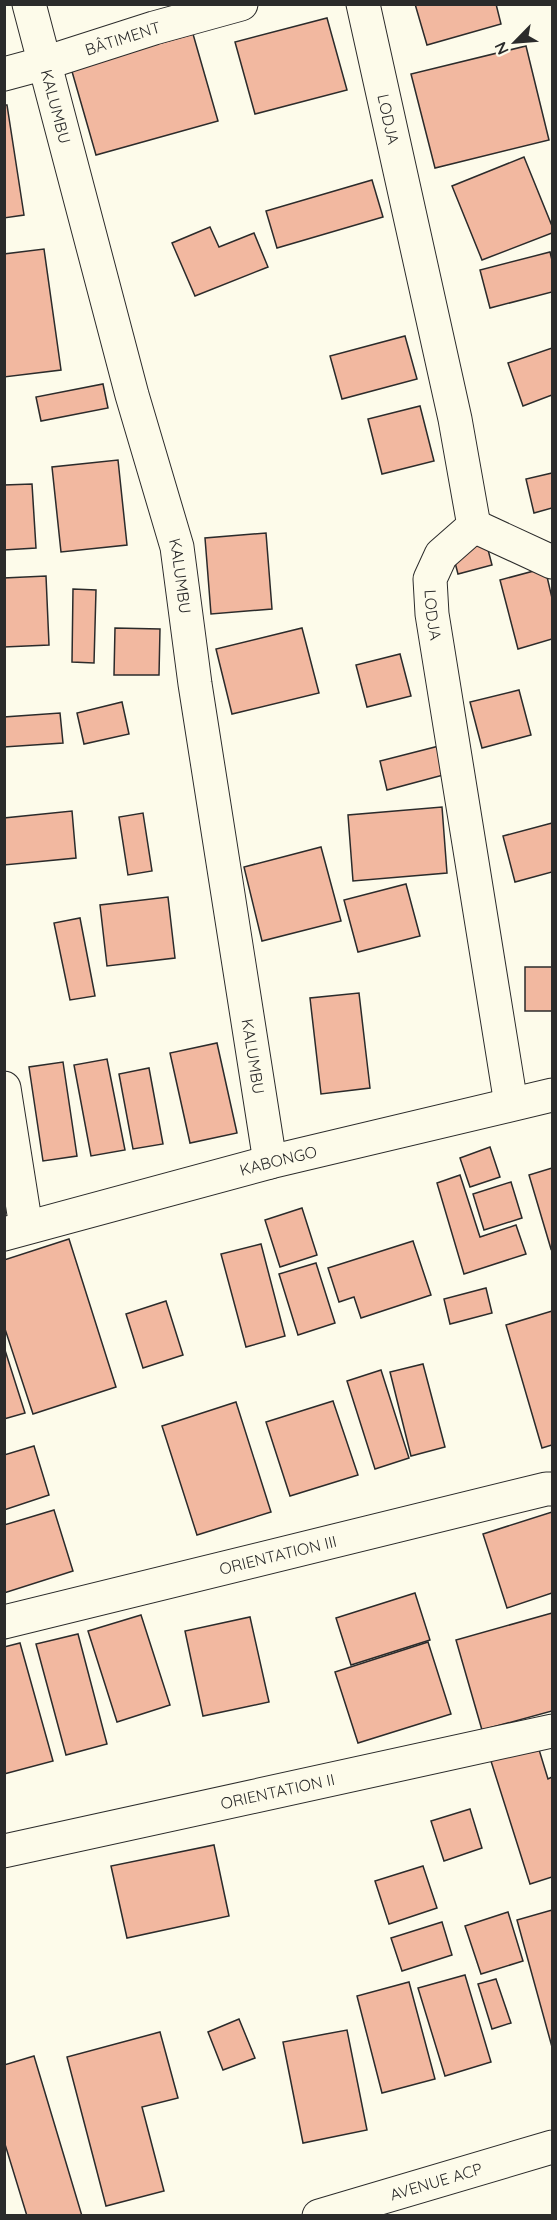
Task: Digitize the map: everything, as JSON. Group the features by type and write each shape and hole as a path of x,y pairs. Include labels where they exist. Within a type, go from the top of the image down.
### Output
{"street":[{"name":"KALUMBU","path":"29,4 132,395 177,547 195,684 270,1162"},
{"name":"BÂTIMENT","path":"4,74 241,4"},
{"name":"LODJA","path":"363,4 455,419 474,526 441,555 430,579 434,626 512,1104"},
{"path":"474,526 552,562"},
{"path":"4,1088 15,1230"},
{"name":"KABONGO","path":"15,1230 270,1162 552,1095"},
{"name":"ORIENTATION III","path":"4,1622 534,1492 552,1490"},
{"name":"ORIENTATION II","path":"4,1851 552,1731"},
{"name":"AVENUE ACP","path":"319,2216 552,2147"}],"building":[{"path":"415,4 496,4 501,24 427,45"},
{"path":"327,18 347,90 255,114 235,42"},
{"path":"193,34 218,121 96,155 71,68"},
{"path":"526,46 549,140 435,168 411,74"},
{"path":"4,105 7,105 24,215 4,218"},
{"path":"524,157 552,226 552,233 482,260 452,186"},
{"path":"372,180 383,217 277,248 266,211"},
{"path":"210,227 219,247 254,233 268,267 195,296 172,243"},
{"path":"44,249 61,370 4,377 4,254"},
{"path":"550,252 552,292 490,308 480,270"},
{"path":"405,336 417,379 342,399 330,356"},
{"path":"552,348 552,395 523,406 508,363"},
{"path":"103,384 108,408 41,421 36,397"},
{"path":"420,406 434,461 382,474 368,419"},
{"path":"118,460 127,545 61,552 52,467"},
{"path":"552,473 552,508 534,513 526,479"},
{"path":"32,484 36,548 4,550 4,485"},
{"path":"266,533 272,609 211,614 205,538"},
{"path":"486,542 492,565 458,574 452,551"},
{"path":"545,568 552,598 552,639 518,649 500,580"},
{"path":"46,576 49,645 4,647 4,578"},
{"path":"73,589 96,590 94,663 72,662"},
{"path":"115,628 160,629 159,675 114,675"},
{"path":"302,628 319,693 232,714 216,649"},
{"path":"400,654 411,696 367,707 356,665"},
{"path":"519,690 531,735 482,748 470,702"},
{"path":"122,702 129,734 84,744 77,713"},
{"path":"60,713 63,743 4,747 4,717"},
{"path":"439,746 447,774 387,790 380,761"},
{"path":"442,807 447,873 353,881 348,815"},
{"path":"72,811 76,858 4,865 4,818"},
{"path":"143,813 152,871 128,875 119,817"},
{"path":"552,823 552,872 515,882 503,836"},
{"path":"321,847 341,921 262,941 244,867"},
{"path":"406,884 420,936 358,952 344,900"},
{"path":"168,897 175,958 107,966 100,905"},
{"path":"80,918 95,996 70,1000 54,923"},
{"path":"525,967 552,967 552,1011 525,1011"},
{"path":"359,993 370,1088 321,1094 310,998"},
{"path":"217,1043 237,1133 190,1143 170,1053"},
{"path":"107,1059 125,1150 91,1156 74,1065"},
{"path":"63,1062 77,1156 43,1161 29,1067"},
{"path":"149,1068 163,1144 133,1149 119,1074"},
{"path":"490,1147 500,1177 470,1187 460,1158"},
{"path":"552,1168 552,1248 551,1249 529,1175"},
{"path":"460,1175 480,1237 516,1225 526,1254 464,1274 437,1183"},
{"path":"511,1182 522,1218 484,1230 473,1194"},
{"path":"302,1208 317,1255 280,1267 265,1220"},
{"path":"69,1239 116,1387 33,1414 4,1326 4,1260"},
{"path":"413,1241 431,1295 361,1318 354,1297 339,1302 328,1268"},
{"path":"261,1244 285,1336 246,1347 221,1254"},
{"path":"316,1263 335,1323 298,1335 279,1274"},
{"path":"486,1288 492,1313 450,1324 444,1299"},
{"path":"166,1301 183,1355 143,1368 126,1314"},
{"path":"552,1311 552,1445 542,1448 506,1325"},
{"path":"4,1347 25,1413 4,1419"},
{"path":"423,1364 445,1447 411,1456 390,1372"},
{"path":"381,1370 409,1458 375,1469 347,1381"},
{"path":"333,1401 358,1475 290,1496 266,1422"},
{"path":"236,1402 271,1512 197,1535 162,1426"},
{"path":"34,1446 49,1495 4,1510 4,1455"},
{"path":"54,1510 73,1571 4,1593 4,1525"},
{"path":"552,1512 552,1593 507,1608 483,1534"},
{"path":"415,1593 430,1640 351,1665 336,1618"},
{"path":"552,1613 552,1711 482,1730 456,1640"},
{"path":"141,1615 170,1705 117,1722 88,1631"},
{"path":"250,1617 269,1702 203,1716 185,1631"},
{"path":"78,1634 107,1744 66,1755 36,1644"},
{"path":"428,1642 451,1714 358,1743 335,1672"},
{"path":"20,1643 53,1761 4,1774 4,1647"},
{"path":"537,1743 548,1779 552,1777 552,1877 530,1884 490,1758"},
{"path":"470,1809 482,1848 444,1861 431,1821"},
{"path":"214,1845 229,1916 127,1938 111,1866"},
{"path":"423,1866 437,1908 389,1924 375,1881"},
{"path":"552,1910 552,2047 517,1920"},
{"path":"508,1912 523,1961 481,1974 465,1926"},
{"path":"442,1922 452,1955 402,1971 391,1938"},
{"path":"465,1975 491,2062 445,2076 418,1988"},
{"path":"496,1979 511,2023 492,2029 478,1984"},
{"path":"409,1982 435,2079 382,2093 357,1996"},
{"path":"239,2019 255,2058 223,2070 208,2032"},
{"path":"347,2030 367,2130 303,2143 283,2042"},
{"path":"160,2032 178,2098 142,2107 164,2191 106,2206 67,2057"},
{"path":"34,2056 82,2216 27,2216 4,2141 4,2065"}]}
